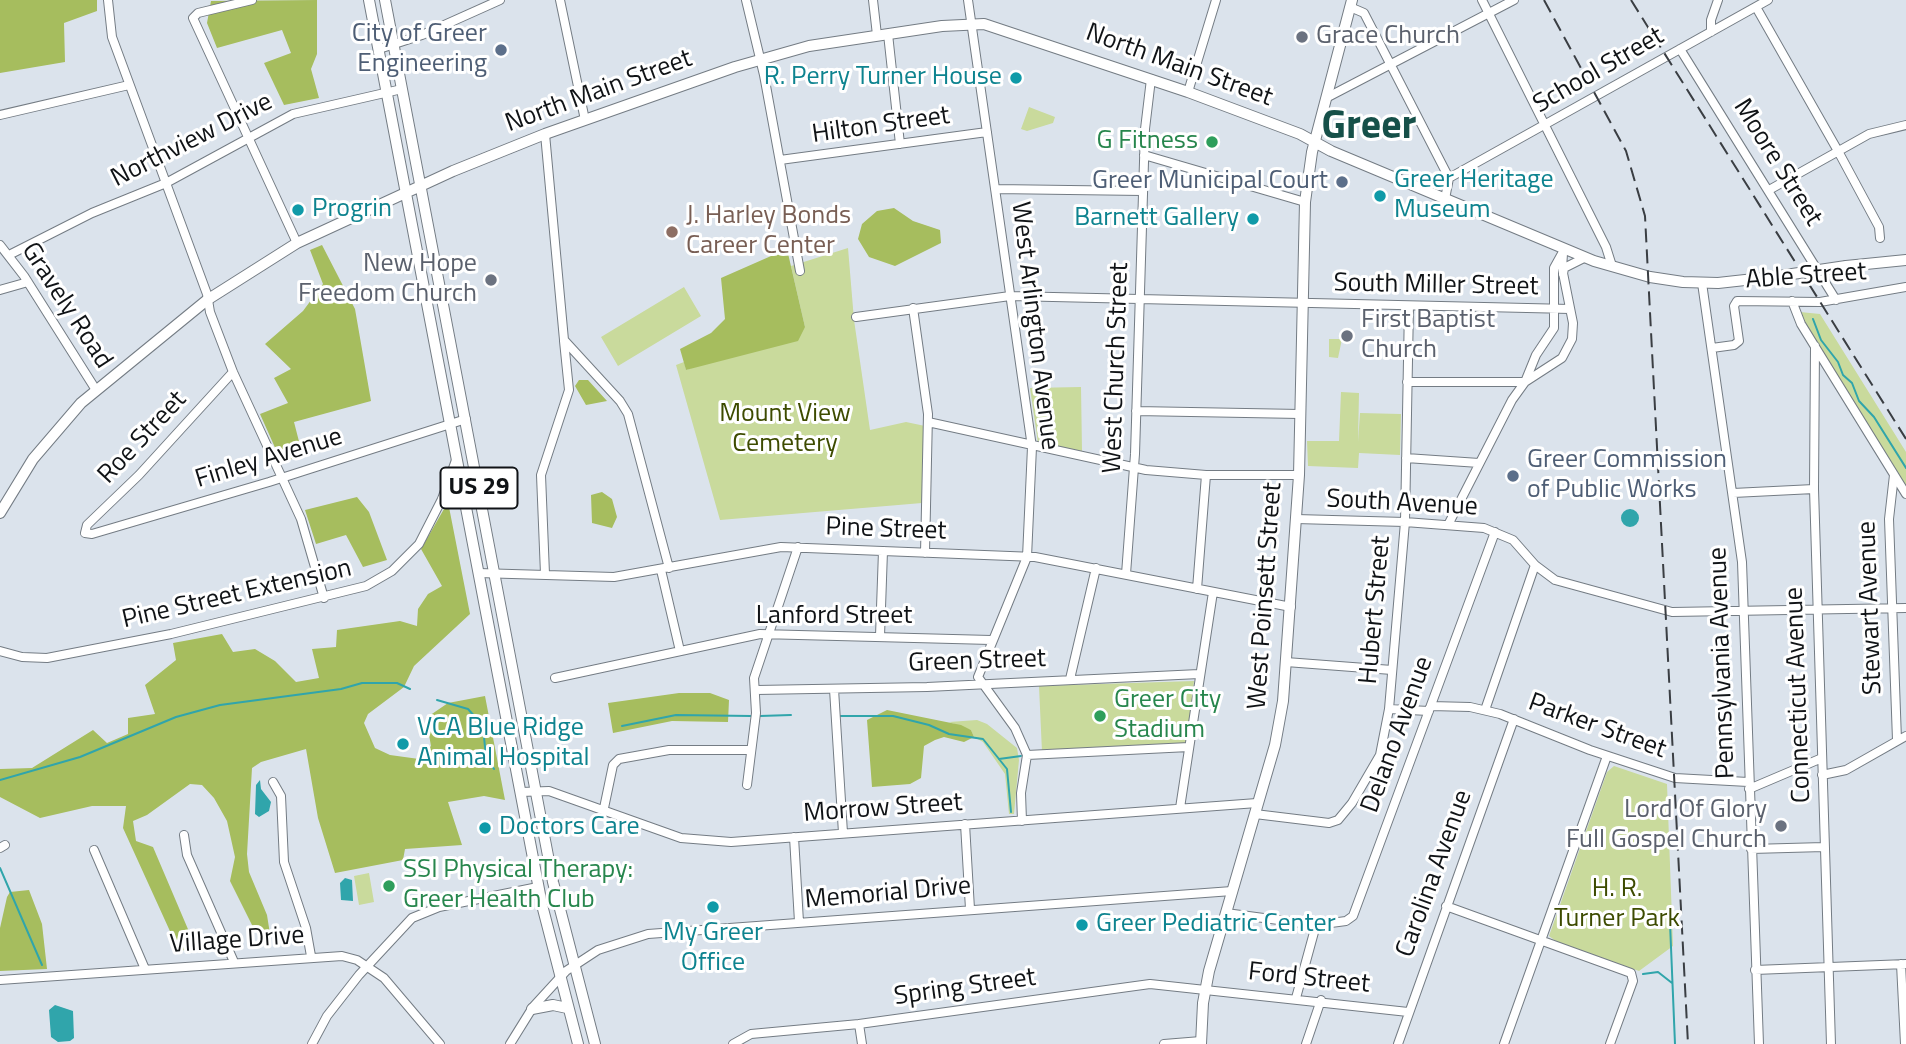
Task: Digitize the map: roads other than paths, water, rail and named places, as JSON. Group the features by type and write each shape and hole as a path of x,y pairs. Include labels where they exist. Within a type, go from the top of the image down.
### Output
{"main road":[{"name":"US 29","path":"369,0 538,887 559,978 578,1044"},
{"name":"US 29","path":"385,0 553,882 595,1044"},
{"name":"West Poinsett Street","path":"1201,1043 1205,989 1279,726 1291,607 1296,519 1305,202 1315,142 1331,93 1351,4"},
{"name":"North Main Street","path":"0,513 48,438 96,390 207,300 297,243 406,192 545,134 759,60 809,46 883,34 972,24 1013,33 1188,92 1315,142 1564,250 1650,277 1702,283 1906,260"},
{"path":"532,1009 553,1005 567,1008"}],"street":[{"path":"108,0 110,29 129,85 233,372 300,519 324,598"},
{"path":"252,0 195,14 193,18 297,243"},
{"path":"379,49 500,0"},
{"path":"560,0 585,120"},
{"path":"746,0 800,271"},
{"path":"873,0 883,34 901,144"},
{"name":"West Arlington Avenue","path":"968,0 1032,447 1027,557 978,673 981,683"},
{"path":"1188,92 1216,0"},
{"path":"1482,0 1606,247 1612,266"},
{"path":"1331,93 1514,0"},
{"path":"1711,32 1711,20 1718,0"},
{"name":"School Street","path":"1449,178 1768,0"},
{"path":"1351,4 1364,13 1449,178 1444,199"},
{"path":"1756,7 1838,151 1879,228 1880,238"},
{"name":"Moore Street","path":"1680,49 1836,300"},
{"name":"West Church Street","path":"1126,574 1135,467 1144,155 1151,79"},
{"path":"0,115 129,85"},
{"name":"Northview Drive","path":"9,255 89,214 166,183 247,137 303,110 402,89"},
{"path":"1769,190 1877,131 1906,125"},
{"name":"Hilton Street","path":"780,160 987,132"},
{"path":"545,134 569,390 541,475 545,574"},
{"path":"1144,155 1305,202"},
{"path":"995,189 1143,191"},
{"name":"Gravely Road","path":"0,245 29,282 96,390"},
{"path":"1407,382 1525,382 1562,358 1569,349 1573,323 1563,274 1564,250"},
{"path":"1448,525 1525,382 1531,364 1553,328 1556,310 1554,268 1564,250"},
{"path":"1563,274 1564,268 1584,258"},
{"path":"0,290 29,282"},
{"name":"Pennsylvania Avenue","path":"1702,283 1742,562 1759,1044"},
{"name":"Able Street","path":"1712,348 1734,345 1739,341 1734,306 1737,301 1836,300 1906,287"},
{"name":"South Miller Street","path":"856,317 1010,296 1570,309"},
{"path":"1792,301 1815,345 1906,494"},
{"name":"Hubert Street","path":"1256,809 1329,822 1338,820 1352,803 1380,755 1389,709 1405,522 1409,306"},
{"path":"913,308 928,422 925,553"},
{"path":"564,340 620,401 628,414 665,569 680,651"},
{"name":"Connecticut Avenue","path":"1815,345 1814,489 1831,1044"},
{"name":"Roe Street","path":"85,533 87,525 139,475 233,372"},
{"path":"1136,411 1300,414"},
{"name":"Finley Avenue","path":"85,533 92,534 282,478 466,419"},
{"path":"928,422 1032,447 1135,467 1206,475 1298,475"},
{"path":"1406,458 1479,463"},
{"name":"Pine Street Extension","path":"0,650 22,657 47,658 171,634 366,586 401,564 425,536 457,459"},
{"path":"442,499 462,486 476,472"},
{"path":"1197,589 1206,475"},
{"name":"Stewart Avenue","path":"1894,475 1889,502 1891,608 1902,738"},
{"path":"1733,493 1814,489"},
{"name":"South Avenue","path":"1296,519 1405,522 1495,532 1513,540 1535,565 1563,583 1659,610 1906,608"},
{"name":"Delano Avenue","path":"1316,925 1346,921 1353,916 1495,532"},
{"path":"747,785 756,690 754,678 798,547"},
{"name":"Pine Street","path":"478,573 604,578 665,569 766,548 798,547 1027,557 1291,607"},
{"path":"880,636 883,551"},
{"path":"1485,710 1535,565"},
{"path":"1070,680 1096,568"},
{"path":"1180,808 1213,592"},
{"name":"Lanford Street","path":"555,678 769,633 991,640"},
{"path":"1286,662 1392,670"},
{"name":"Green Street","path":"756,690 1199,674"},
{"path":"981,683 1015,728 1027,755 1021,793 1022,821"},
{"path":"834,689 843,833"},
{"name":"Parker Street","path":"1389,709 1485,710 1607,756 1680,779 1749,785 1822,758"},
{"name":"Carolina Avenue","path":"1398,1044 1514,719"},
{"path":"1822,775 1846,770 1902,738"},
{"path":"1027,755 1189,747"},
{"path":"604,808 613,765 619,759 677,750 751,750"},
{"path":"1504,1044 1607,756"},
{"path":"273,782 281,796 284,862 306,928 311,956"},
{"name":"Morrow Street","path":"521,792 549,791 689,839 731,842 1180,808 1256,809"},
{"path":"965,824 970,909"},
{"path":"184,835 187,855 234,962"},
{"path":"794,837 799,922"},
{"path":"1751,849 1824,847"},
{"path":"94,850 145,969"},
{"path":"312,1044 327,1016 367,965 408,922 423,912 538,887"},
{"name":"Memorial Drive","path":"510,1044 532,1009 573,966 615,943 648,934 1232,891"},
{"path":"1446,906 1631,973 1633,981 1611,1044"},
{"path":"1226,913 1316,925 1296,998"},
{"name":"Village Drive","path":"0,980 311,956 342,956 367,965 394,989 440,1044"},
{"path":"1755,970 1903,964 1905,1044"},
{"name":"Spring Street","path":"733,1044 751,1034 859,1024 1144,985 1205,989"},
{"name":"Ford Street","path":"1205,989 1321,1000 1408,1012"},
{"path":"1306,1044 1321,1000"},
{"path":"859,1024 862,1044"},
{"path":"1164,1044 1201,1043"}],"water":[{"path":"1630,509 1636,512 1639,518 1636,524 1630,527 1624,524 1621,518 1624,512"},
{"path":"260,780 261,789 271,802 269,811 259,817 255,814 256,785"},
{"path":"345,878 352,880 353,901 341,900 340,883"},
{"path":"55,1005 73,1011 74,1038 70,1041 58,1042 51,1037 49,1010"}],"waterway":[{"path":"1813,319 1821,340 1838,362 1843,375 1852,383 1859,401 1874,417 1906,468"},
{"path":"0,780 80,757 176,717 220,705 341,689 362,683 397,683 410,689"},
{"path":"437,700 468,709 476,718 484,737 486,757 494,769"},
{"path":"622,726 676,715 751,716"},
{"path":"760,716 791,715"},
{"path":"839,716 893,716 929,725 949,734 983,739 1007,769 1011,812"},
{"path":"999,759 1021,756"},
{"path":"0,868 42,965"},
{"path":"1670,923 1675,1044"},
{"path":"1643,974 1658,972 1672,983"}],"railway":[{"path":"1544,0 1626,151 1645,216 1688,1044"},
{"path":"1631,0 1906,439"}],"place":[{"name":"Grace Church","path":"1302,37"},
{"name":"City of Greer Engineering","path":"501,50"},
{"name":"R. Perry Turner House","path":"1016,78"},
{"name":"G Fitness","path":"1212,142"},
{"name":"Greer Municipal Court","path":"1342,182"},
{"name":"Greer Heritage Museum","path":"1380,196"},
{"name":"Progrin","path":"298,210"},
{"name":"Barnett Gallery","path":"1253,219"},
{"name":"J. Harley Bonds Career Center","path":"672,232"},
{"name":"New Hope Freedom Church","path":"491,280"},
{"name":"First Baptist Church","path":"1347,336"},
{"name":"Greer Commission of Public Works","path":"1513,476"},
{"name":"Greer City Stadium","path":"1100,716"},
{"name":"VCA Blue Ridge Animal Hospital","path":"403,744"},
{"name":"Lord Of Glory Full Gospel Church","path":"1781,826"},
{"name":"Doctors Care","path":"485,828"},
{"name":"SSI Physical Therapy: Greer Health Club","path":"389,886"},
{"name":"My Greer Office","path":"713,907"},
{"name":"Greer Pediatric Center","path":"1082,925"}],"district":[{"name":"Greer","path":"1369,128"}],"park label":[{"name":"Mount View Cemetery","path":"785,430"},
{"name":"H. R. Turner Park","path":"1617,905"}]}
